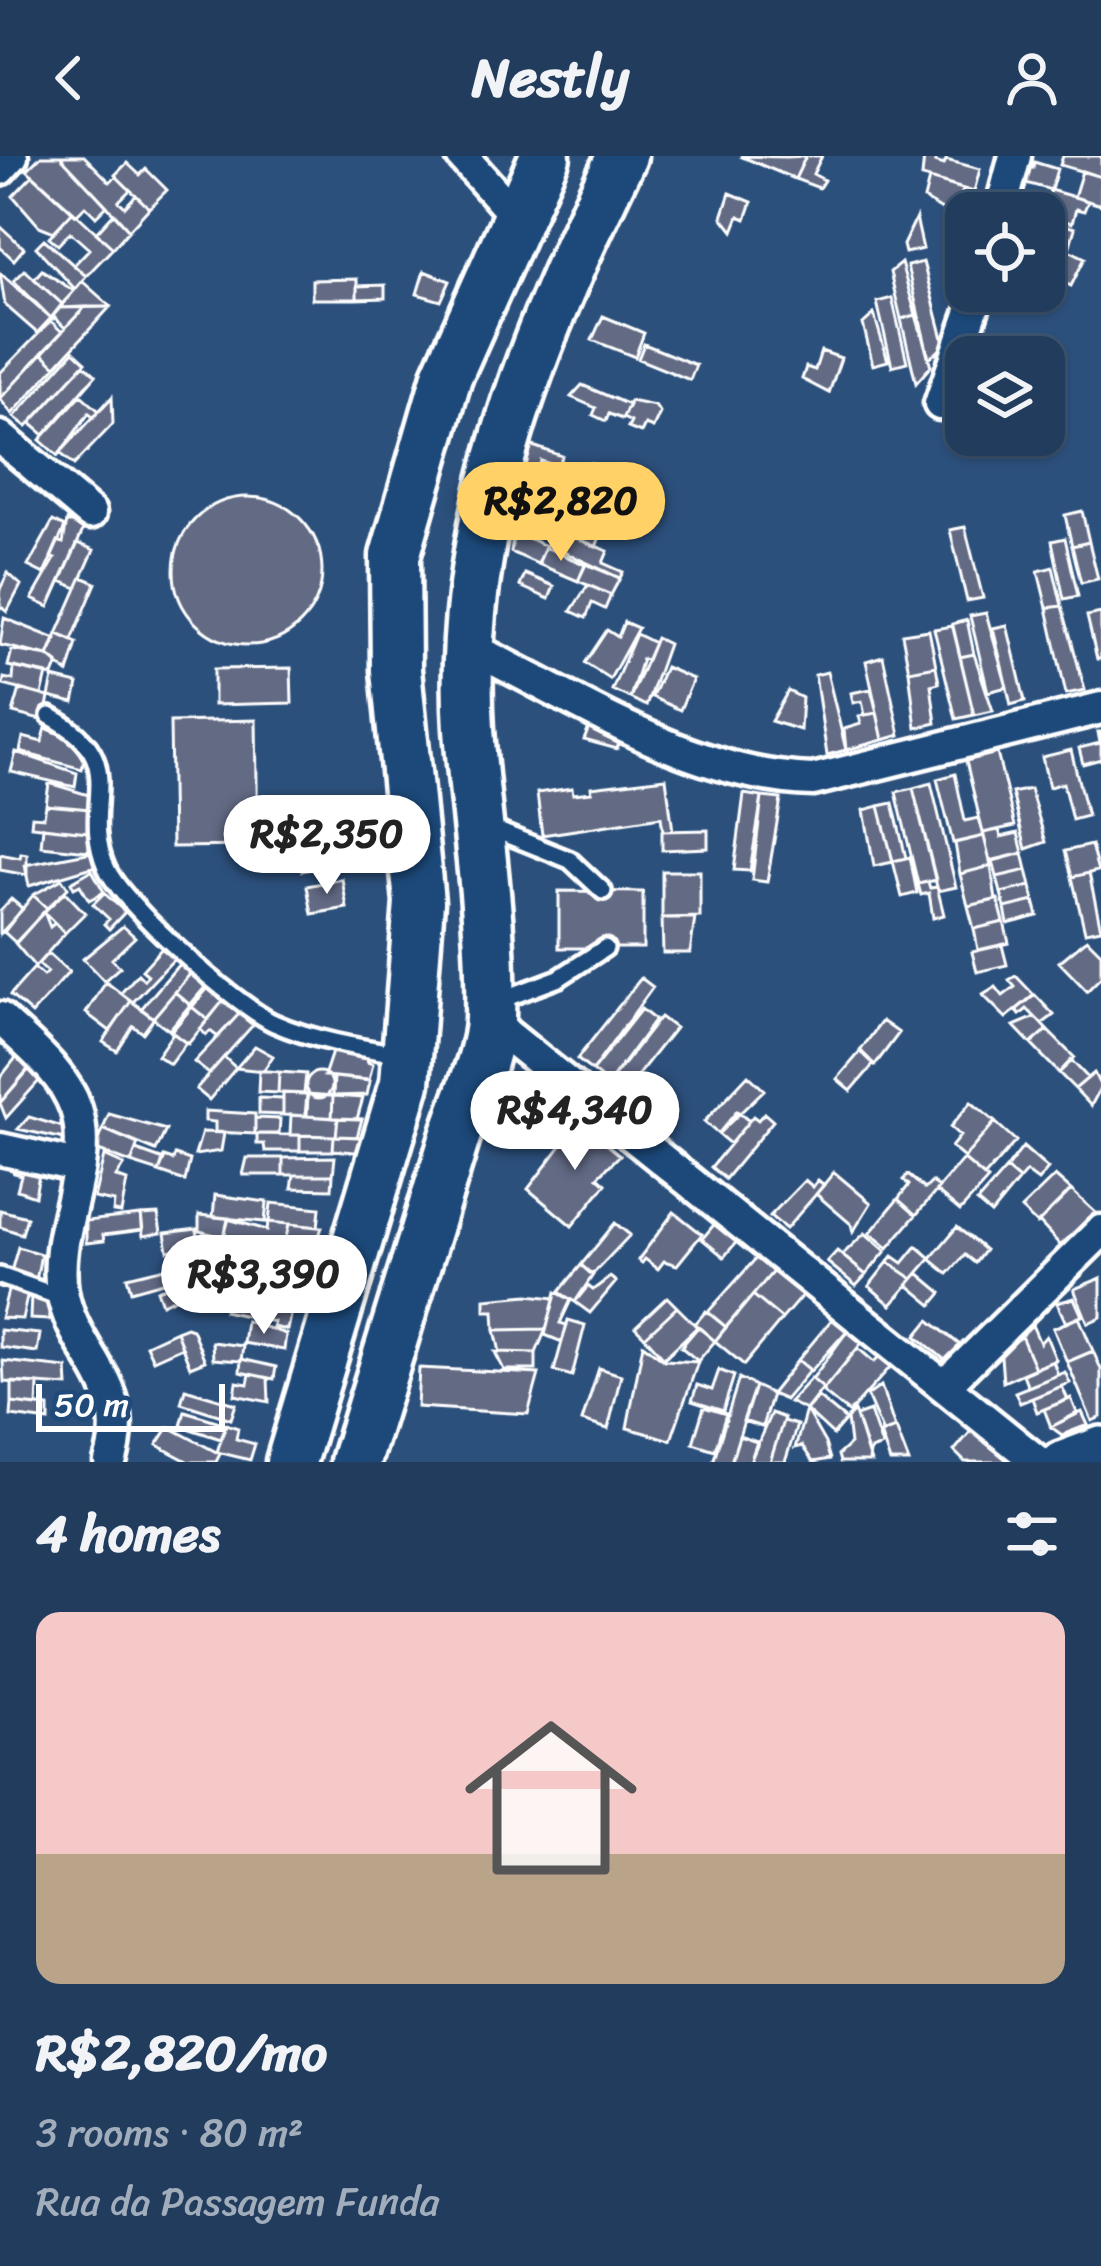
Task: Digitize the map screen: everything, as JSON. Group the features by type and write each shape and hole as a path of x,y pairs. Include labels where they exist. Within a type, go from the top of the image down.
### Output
{"main road":[{"path":"355,1462 490,1013 482,824 470,729 471,575 493,478 564,278 622,156"},
{"path":"291,1462 409,1055 419,902 393,624 395,556 447,376 543,159 567,172 579,188 564,278"},
{"path":"411,799 429,847 458,980 490,1013"}],"street":[{"path":"0,170 12,156"},
{"path":"462,156 518,219"},
{"path":"1006,192 1015,156"},
{"path":"940,404 972,312"},
{"path":"0,437 90,513"},
{"path":"469,647 619,721 731,768 778,779 813,780 1101,709"},
{"path":"490,1013 945,1385 1069,1458"},
{"path":"0,1018 56,1071 70,1094 82,1135 61,1238 63,1298 111,1395 117,1436 110,1462"},
{"path":"0,1149 77,1166"},
{"path":"945,1385 1101,1231"}],"lane":[{"path":"50,716 93,749 102,777 99,835 105,865 165,937 275,1024 409,1055"},
{"path":"482,824 571,860 603,892"},
{"path":"490,1013 605,948"},
{"path":"0,1276 63,1298"}],"building":[{"path":"41,156 60,156 107,206 96,217 85,206 76,215 27,170"},
{"path":"60,156 84,156 110,182 116,176 130,190 119,201 125,207 136,195 149,208 129,230"},
{"path":"740,156 786,157 806,156 795,179"},
{"path":"806,156 822,156 813,174 824,180 819,188 795,179"},
{"path":"924,156 937,156 935,162 944,165 946,160 980,169 974,192 922,177"},
{"path":"1063,156 1101,156 1101,177 1060,165"},
{"path":"1034,162 1057,169 1051,190 1022,182 1026,166 1033,168"},
{"path":"127,163 140,175 146,169 167,190 149,208 115,175"},
{"path":"1082,171 1101,177 1101,205 1074,197"},
{"path":"33,175 73,211 54,232 39,226 13,196"},
{"path":"929,179 963,189 945,192 945,212 924,199"},
{"path":"730,193 752,202 746,219 739,216 733,231 722,217"},
{"path":"1065,194 1088,201 1084,211 1076,209 1072,223 1065,221"},
{"path":"73,211 113,248 86,276 74,265 89,249 70,232 58,245 49,237"},
{"path":"114,213 129,230 113,248 96,233"},
{"path":"916,218 923,249 905,253 903,245"},
{"path":"1065,225 1075,228 1069,249 1065,248"},
{"path":"0,226 24,248 14,260 0,247"},
{"path":"44,239 86,276 75,289 36,247"},
{"path":"1069,250 1085,258 1071,286 1065,283"},
{"path":"923,262 945,346 929,358 907,266"},
{"path":"901,263 916,315 901,319 890,272"},
{"path":"25,270 62,304 51,318 14,281"},
{"path":"42,270 74,291 62,304 34,279"},
{"path":"424,271 450,281 441,301 417,294"},
{"path":"0,273 51,318 37,333 5,305"},
{"path":"357,279 357,299 312,299 312,280"},
{"path":"82,281 110,306 110,307 60,308"},
{"path":"385,285 385,298 357,299 357,286"},
{"path":"892,298 907,362 892,366 877,302"},
{"path":"85,307 65,328 55,318 46,324 60,308"},
{"path":"85,307 110,307 56,366 42,353"},
{"path":"874,314 888,361 873,365 863,324"},
{"path":"916,315 931,366 916,383 901,319"},
{"path":"603,316 644,333 635,357 592,340"},
{"path":"51,321 62,332 0,399 0,373"},
{"path":"644,344 696,365 690,380 638,359"},
{"path":"74,351 86,362 27,427 14,417"},
{"path":"821,351 841,358 829,393 802,379 806,367 815,370"},
{"path":"42,353 56,366 12,414 0,399"},
{"path":"84,364 96,375 44,435 30,423"},
{"path":"582,385 629,405 622,419 609,414 606,421 593,415 596,408 571,397"},
{"path":"81,395 99,411 94,417 89,413 58,456 40,440"},
{"path":"112,397 113,424 74,465 60,453"},
{"path":"630,401 655,406 660,413 653,428 645,425 641,433 628,428 631,422 623,418"},
{"path":"530,445 562,456 559,467 541,461 538,471 525,467"},
{"path":"591,463 658,496 652,510 581,480"},
{"path":"548,488 606,510 599,527 542,504"},
{"path":"248,497 276,503 300,519 316,543 322,571 316,599 300,623 276,639 248,645 220,639 196,623 180,599 174,571 180,543 196,519 220,503"},
{"path":"1082,511 1089,542 1072,546 1065,515"},
{"path":"565,519 601,534 596,547 560,531"},
{"path":"53,521 65,527 44,574 28,566"},
{"path":"67,521 84,528 49,607 32,599 55,559 51,557 58,541 63,543"},
{"path":"965,527 983,598 967,601 950,530"},
{"path":"554,529 608,551 603,563 623,572 620,578 547,544"},
{"path":"514,532 546,546 538,564 511,552"},
{"path":"1065,538 1078,596 1064,599 1052,541"},
{"path":"1089,542 1098,579 1081,583 1072,546"},
{"path":"78,543 94,550 77,588 61,581"},
{"path":"545,547 585,565 578,581 538,564"},
{"path":"586,564 620,578 611,595 578,581"},
{"path":"1053,567 1062,606 1047,608 1038,571"},
{"path":"8,573 21,585 7,612 0,606 0,589"},
{"path":"525,574 554,586 549,599 520,586"},
{"path":"82,577 96,583 72,640 57,634"},
{"path":"588,585 611,595 605,609 592,603 586,618 571,611"},
{"path":"1062,606 1085,690 1066,694 1047,608"},
{"path":"986,613 1007,687 988,692 970,616"},
{"path":"1101,613 1101,659 1097,659 1087,616"},
{"path":"4,618 56,639 48,656 0,645"},
{"path":"967,620 974,654 960,657 952,624"},
{"path":"624,622 638,628 610,679 585,663 607,630 618,637"},
{"path":"1007,625 1025,701 1011,705 993,628"},
{"path":"953,626 974,715 956,719 934,629"},
{"path":"929,630 936,666 909,671 902,634"},
{"path":"57,634 77,643 68,673 48,656"},
{"path":"636,634 654,643 647,660 642,659 630,698 612,690"},
{"path":"656,638 668,644 646,706 630,698"},
{"path":"12,650 48,656 58,663 53,676 8,666"},
{"path":"974,654 993,711 974,715 960,657"},
{"path":"883,656 900,735 883,740 866,661"},
{"path":"936,666 939,683 931,685 936,723 916,728 909,671"},
{"path":"14,667 47,674 42,695 3,685 4,678 13,680"},
{"path":"665,667 693,679 680,710 652,697"},
{"path":"291,668 292,703 214,705 214,669"},
{"path":"827,672 846,750 827,755 815,675"},
{"path":"53,678 78,684 74,703 49,697"},
{"path":"20,689 49,697 44,721 13,713"},
{"path":"871,689 877,713 865,715 862,701 853,703 851,693"},
{"path":"788,691 802,698 800,730 771,721"},
{"path":"877,713 883,740 846,750 844,729 861,724 859,716"},
{"path":"256,720 258,846 172,847 170,722"},
{"path":"591,723 621,737 617,749 584,740"},
{"path":"46,728 88,746 82,769 20,752 23,737 42,742"},
{"path":"1101,732 1101,759 1083,764 1079,748 1100,743"},
{"path":"1071,750 1087,816 1072,820 1063,783 1049,787 1042,757"},
{"path":"16,752 77,773 75,787 11,772"},
{"path":"997,753 1015,826 983,833 966,761"},
{"path":"955,774 965,821 979,818 984,836 953,843 937,779"},
{"path":"666,778 673,831 663,831 661,817 542,835 537,793 572,788 573,794 592,792 591,787"},
{"path":"49,783 92,796 91,809 46,805"},
{"path":"931,783 956,887 938,891 913,788"},
{"path":"913,788 936,880 918,884 896,792"},
{"path":"1030,789 1046,842 1026,849 1012,793"},
{"path":"744,794 762,797 750,871 734,870"},
{"path":"762,797 781,799 767,882 752,880"},
{"path":"893,803 906,858 893,861 879,806"},
{"path":"46,805 91,809 89,832 31,826 32,816 44,817"},
{"path":"879,806 893,862 874,866 864,810"},
{"path":"43,827 89,832 89,851 41,846"},
{"path":"708,830 708,848 662,850 662,831"},
{"path":"999,830 1001,837 1018,833 1023,853 990,861 983,833"},
{"path":"984,836 991,866 960,874 955,843"},
{"path":"331,843 336,864 302,871 298,849"},
{"path":"1091,845 1098,871 1072,877 1065,851"},
{"path":"92,852 96,866 29,886 25,865"},
{"path":"21,853 27,854 27,875 0,870 0,854 20,858"},
{"path":"1023,853 1027,870 997,877 993,861"},
{"path":"910,857 917,893 902,897 893,861"},
{"path":"991,866 996,900 968,906 960,874"},
{"path":"92,870 104,892 89,900 80,885 74,888 71,882"},
{"path":"1027,870 1031,886 1001,893 997,877"},
{"path":"662,871 700,871 700,917 662,918"},
{"path":"1089,873 1101,929 1085,932 1072,877"},
{"path":"62,879 68,888 47,908 33,895"},
{"path":"342,879 347,908 312,914 307,886"},
{"path":"928,882 930,888 937,887 944,915 933,918 929,893 921,895 918,884"},
{"path":"1031,886 1034,901 1005,908 1001,893"},
{"path":"559,891 643,892 643,948 559,948"},
{"path":"65,892 85,913 65,933 44,912"},
{"path":"104,893 125,912 109,929 104,924 109,919 93,904"},
{"path":"33,895 47,908 16,943 4,932"},
{"path":"11,899 23,909 0,934 0,911"},
{"path":"998,899 1004,922 974,929 968,906"},
{"path":"1034,901 1038,916 1008,924 1005,908"},
{"path":"44,912 50,927 55,923 65,933 35,967 15,943"},
{"path":"662,918 695,918 690,953 663,953"},
{"path":"1004,922 1009,943 978,950 974,929"},
{"path":"123,926 135,937 112,959 120,967 104,981 83,959"},
{"path":"1087,939 1101,953 1101,977 1087,991 1059,962"},
{"path":"1002,945 1007,965 977,972 972,952"},
{"path":"162,948 174,959 133,1002 121,993 138,974 144,980 148,975 142,970"},
{"path":"48,953 69,972 32,1014 10,995 34,968 43,976 47,972 38,964"},
{"path":"180,963 191,973 153,1018 141,1009"},
{"path":"191,973 206,986 190,1005 175,992"},
{"path":"1016,976 1034,995 1006,1018 983,995 996,987 1003,996 1015,987 1009,980"},
{"path":"641,978 653,987 592,1071 577,1059"},
{"path":"106,982 131,1001 110,1031 86,1013"},
{"path":"208,988 223,1001 208,1020 192,1007"},
{"path":"175,992 190,1005 169,1030 153,1018"},
{"path":"1035,995 1054,1015 1042,1024 1027,1009 1020,1015 1016,1010"},
{"path":"131,1001 154,1018 143,1033 133,1026 117,1051 103,1042"},
{"path":"223,1001 239,1014 218,1037 210,1031 206,1035 200,1029"},
{"path":"192,1007 208,1020 188,1044 171,1032"},
{"path":"641,1009 655,1020 608,1084 592,1071"},
{"path":"239,1014 253,1025 209,1074 194,1062"},
{"path":"660,1017 675,1028 622,1095 608,1084"},
{"path":"1035,1017 1047,1030 1031,1044 1014,1026"},
{"path":"882,1021 899,1033 875,1065 860,1051"},
{"path":"1047,1030 1074,1057 1059,1073 1031,1044"},
{"path":"173,1033 186,1043 170,1064 157,1056"},
{"path":"255,1046 273,1056 263,1071 236,1068"},
{"path":"333,1049 368,1056 367,1062 373,1064 369,1080 324,1076"},
{"path":"861,1051 874,1064 851,1091 837,1079"},
{"path":"18,1055 31,1067 0,1103 0,1078"},
{"path":"224,1057 236,1068 209,1100 196,1089"},
{"path":"1072,1061 1088,1078 1075,1089 1059,1073"},
{"path":"34,1062 47,1072 6,1118 0,1103"},
{"path":"259,1070 279,1072 278,1093 258,1092"},
{"path":"279,1072 306,1074 304,1094 278,1093"},
{"path":"319,1072 329,1075 329,1095 319,1098 309,1095 306,1085 309,1075"},
{"path":"1094,1073 1101,1087 1091,1106 1075,1089"},
{"path":"748,1075 764,1090 718,1134 704,1122"},
{"path":"334,1077 370,1081 367,1095 333,1096"},
{"path":"283,1093 307,1094 305,1116 283,1115"},
{"path":"308,1094 333,1096 332,1118 307,1116"},
{"path":"333,1096 363,1098 357,1119 332,1118"},
{"path":"259,1098 283,1099 283,1115 259,1114"},
{"path":"971,1102 995,1122 964,1158 951,1147 960,1136 950,1127"},
{"path":"205,1111 255,1114 255,1134 215,1132 215,1122 205,1121"},
{"path":"737,1111 749,1121 730,1144 718,1134"},
{"path":"764,1113 773,1121 725,1179 711,1167 753,1116 758,1120"},
{"path":"109,1114 166,1130 156,1151 103,1129"},
{"path":"291,1115 338,1118 336,1136 290,1135"},
{"path":"29,1117 66,1128 64,1139 18,1129"},
{"path":"255,1118 280,1119 279,1134 255,1134"},
{"path":"338,1118 362,1119 357,1137 336,1136"},
{"path":"579,1122 590,1130 596,1123 604,1129 598,1137 620,1155 598,1177 606,1184 572,1226 528,1189"},
{"path":"995,1122 1016,1141 984,1177 963,1159"},
{"path":"103,1129 138,1144 131,1163 96,1150"},
{"path":"202,1132 224,1133 221,1151 195,1155"},
{"path":"257,1134 300,1135 300,1151 265,1151 264,1144 257,1144"},
{"path":"300,1135 334,1136 333,1151 300,1151"},
{"path":"334,1136 367,1137 365,1153 333,1150"},
{"path":"1023,1147 1048,1169 1038,1181 1026,1172 1019,1180 1006,1169"},
{"path":"136,1150 164,1160 159,1172 131,1163"},
{"path":"175,1155 190,1160 185,1181 159,1172 164,1157 173,1160"},
{"path":"104,1156 124,1165 116,1177 127,1181 121,1213 113,1212 114,1202 94,1198"},
{"path":"335,1157 333,1175 283,1175 283,1158"},
{"path":"247,1158 283,1158 283,1175 243,1175"},
{"path":"963,1159 988,1180 960,1211 936,1191"},
{"path":"16,1163 40,1168 35,1196 17,1190 21,1175 13,1173"},
{"path":"1006,1169 1019,1180 991,1214 977,1202"},
{"path":"834,1172 871,1203 853,1232 851,1224 816,1194"},
{"path":"294,1175 333,1175 332,1189 292,1188"},
{"path":"908,1175 925,1189 932,1182 939,1188 916,1215 898,1199 909,1185 903,1180"},
{"path":"1055,1176 1071,1190 1037,1224 1021,1209"},
{"path":"805,1180 813,1187 818,1180 824,1185 786,1229 770,1216"},
{"path":"1071,1190 1095,1212 1061,1246 1039,1222"},
{"path":"215,1195 267,1202 265,1222 213,1217"},
{"path":"898,1199 916,1215 888,1248 870,1233"},
{"path":"271,1203 320,1208 318,1227 269,1222"},
{"path":"0,1210 27,1217 22,1234 0,1227"},
{"path":"674,1212 702,1234 677,1265 664,1261 658,1269 645,1259 642,1263 638,1260"},
{"path":"158,1214 161,1233 143,1236 141,1215"},
{"path":"141,1215 143,1230 103,1235 104,1241 86,1243 86,1221"},
{"path":"199,1215 229,1218 224,1237 199,1231"},
{"path":"228,1219 267,1230 268,1222 289,1224 283,1252 224,1237"},
{"path":"717,1221 739,1239 724,1257 702,1239"},
{"path":"615,1223 630,1235 592,1275 581,1265"},
{"path":"289,1224 322,1227 312,1258 283,1252"},
{"path":"957,1227 985,1250 975,1263 965,1255 948,1274 930,1259"},
{"path":"197,1229 199,1245 168,1251 165,1233"},
{"path":"865,1233 886,1251 866,1275 842,1255"},
{"path":"218,1235 285,1252 280,1270 213,1253"},
{"path":"917,1246 931,1258 913,1279 888,1262 893,1256 903,1263"},
{"path":"18,1247 41,1254 36,1281 10,1275"},
{"path":"837,1251 866,1275 856,1286 827,1262"},
{"path":"213,1253 251,1263 246,1283 207,1271"},
{"path":"759,1255 776,1268 726,1327 708,1312"},
{"path":"193,1261 197,1275 175,1283 169,1267"},
{"path":"888,1262 913,1279 891,1305 869,1286"},
{"path":"581,1265 593,1275 575,1302 559,1292"},
{"path":"262,1266 316,1283 312,1297 257,1285"},
{"path":"169,1267 174,1279 131,1291 127,1277"},
{"path":"776,1268 805,1292 782,1319 753,1295"},
{"path":"918,1273 942,1293 932,1305 908,1285"},
{"path":"216,1274 259,1289 256,1302 211,1292"},
{"path":"194,1277 197,1288 162,1304 157,1290"},
{"path":"610,1277 616,1282 590,1313 575,1302 588,1286 593,1290"},
{"path":"1101,1278 1101,1317 1088,1323 1074,1289"},
{"path":"9,1287 28,1293 22,1319 1,1318"},
{"path":"259,1289 302,1302 300,1310 256,1302"},
{"path":"556,1292 571,1300 560,1323 567,1325 562,1342 545,1335"},
{"path":"31,1294 50,1294 49,1320 30,1319"},
{"path":"753,1295 782,1319 744,1365 715,1341"},
{"path":"228,1296 291,1311 287,1330 273,1327 274,1322 224,1311"},
{"path":"667,1297 677,1307 645,1337 635,1327"},
{"path":"555,1298 546,1329 495,1330 494,1311 485,1311 485,1299"},
{"path":"1074,1298 1082,1316 1066,1323 1057,1303"},
{"path":"677,1307 697,1327 664,1358 645,1337"},
{"path":"706,1311 726,1327 715,1341 695,1324"},
{"path":"837,1313 852,1325 811,1371 798,1360"},
{"path":"1079,1317 1093,1351 1067,1362 1053,1328"},
{"path":"568,1320 585,1325 572,1376 554,1371"},
{"path":"929,1320 960,1345 946,1361 916,1336"},
{"path":"246,1321 286,1334 284,1350 243,1343"},
{"path":"1032,1325 1040,1343 1046,1336 1056,1360 1035,1368 1021,1336"},
{"path":"851,1326 865,1339 824,1389 812,1379"},
{"path":"698,1327 715,1341 698,1361 681,1347"},
{"path":"192,1329 205,1361 190,1367 176,1331"},
{"path":"546,1329 536,1353 500,1352 495,1330"},
{"path":"0,1330 40,1334 37,1352 0,1347"},
{"path":"176,1331 182,1347 153,1360 146,1345"},
{"path":"1021,1336 1035,1368 1003,1382 1001,1356"},
{"path":"212,1342 243,1346 241,1361 213,1359"},
{"path":"643,1344 664,1360 698,1362 671,1440 627,1428"},
{"path":"858,1348 874,1362 882,1353 894,1363 849,1413 822,1391"},
{"path":"1093,1351 1101,1369 1101,1417 1092,1421 1067,1362"},
{"path":"495,1352 536,1353 536,1370 504,1370"},
{"path":"241,1359 276,1367 274,1379 240,1372"},
{"path":"798,1360 810,1370 785,1400 771,1394"},
{"path":"3,1361 67,1368 68,1386 4,1382"},
{"path":"1053,1361 1058,1375 1028,1387 1023,1374"},
{"path":"419,1368 539,1374 528,1414 417,1407"},
{"path":"599,1368 621,1375 608,1429 582,1421"},
{"path":"719,1370 734,1376 723,1411 692,1401 697,1385 712,1390"},
{"path":"1065,1372 1070,1383 1020,1403 1015,1392"},
{"path":"250,1374 268,1378 269,1402 235,1395 237,1382 248,1384"},
{"path":"739,1378 755,1386 731,1462 713,1462"},
{"path":"811,1378 823,1388 806,1410 789,1402"},
{"path":"12,1382 38,1384 37,1406 12,1403"},
{"path":"755,1386 772,1394 762,1427 743,1421"},
{"path":"881,1386 895,1428 883,1433 867,1396"},
{"path":"1062,1386 1068,1400 1037,1412 1032,1398"},
{"path":"185,1389 236,1404 231,1419 181,1403"},
{"path":"818,1397 846,1420 833,1435 806,1410"},
{"path":"1071,1398 1077,1413 1051,1427 1044,1409"},
{"path":"12,1403 49,1407 49,1421 11,1416"},
{"path":"704,1407 726,1414 715,1450 693,1443"},
{"path":"806,1410 830,1459 813,1462 802,1446 795,1448"},
{"path":"185,1411 226,1424 221,1439 181,1426"},
{"path":"854,1411 871,1462 840,1462 838,1455 850,1444 847,1419"},
{"path":"870,1411 882,1446 871,1450 869,1458 856,1416"},
{"path":"1082,1412 1088,1425 1062,1435 1051,1427"},
{"path":"771,1413 784,1418 770,1462 750,1462"},
{"path":"783,1421 797,1425 785,1462 770,1462"},
{"path":"226,1424 238,1428 236,1439 255,1444 250,1460 217,1452"},
{"path":"169,1427 220,1454 216,1462 189,1462 157,1445"},
{"path":"896,1428 909,1462 890,1462 880,1433"},
{"path":"972,1430 1008,1460 965,1462 954,1451"},
{"path":"739,1436 757,1442 750,1462 731,1462"}]}
